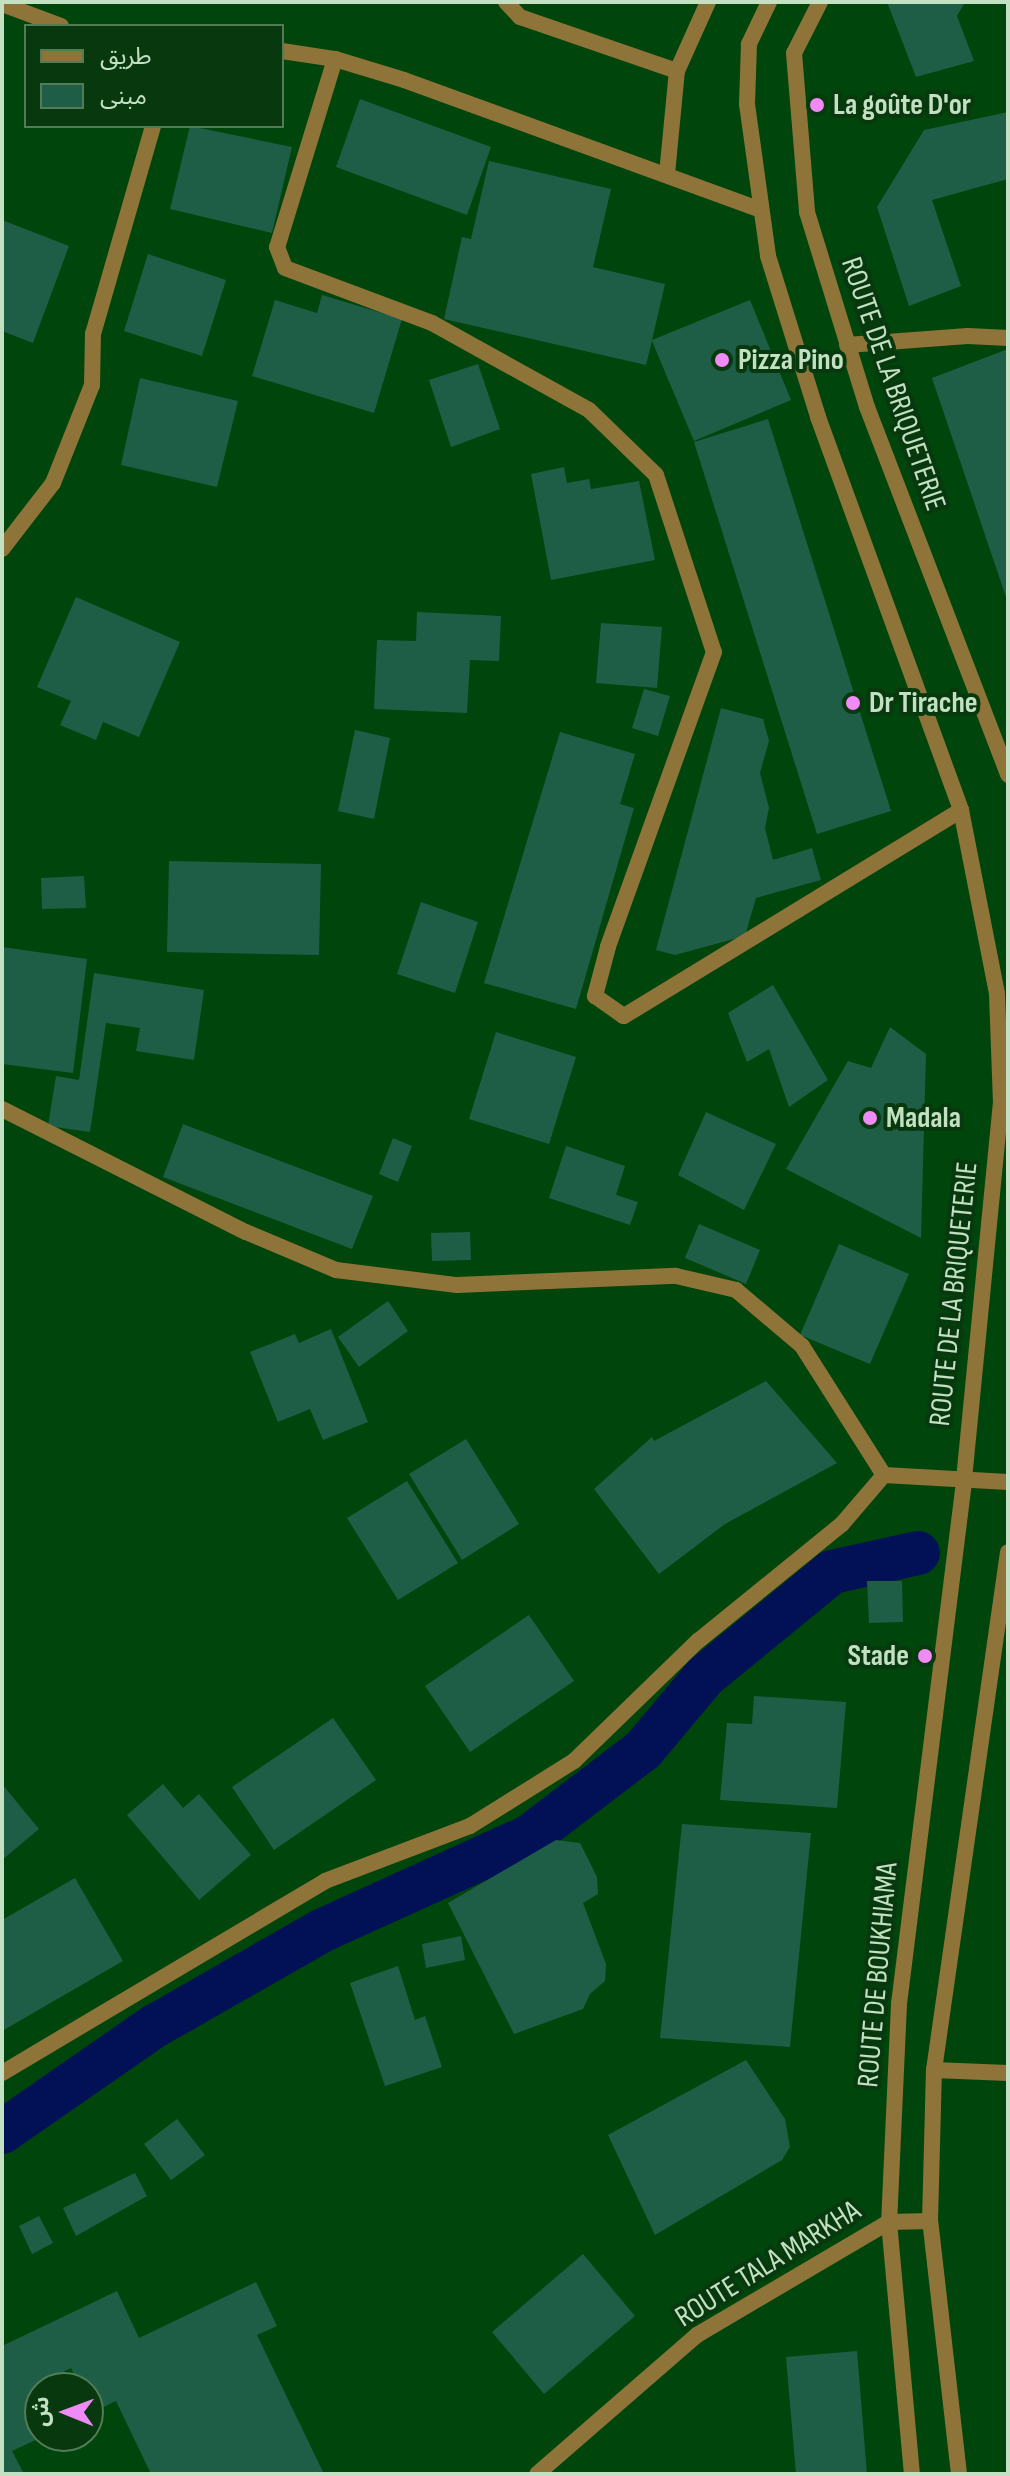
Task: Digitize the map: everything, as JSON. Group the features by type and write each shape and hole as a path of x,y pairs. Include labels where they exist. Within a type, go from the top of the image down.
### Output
{"street":[{"path":"506,2 520,17 677,71"},
{"path":"667,174 677,71 708,2"},
{"name":"ROUTE DE LA BRIQUETERIE","path":"769,2 749,44 747,104 768,256 818,417 961,810 997,994 1001,1102 964,1482"},
{"name":"ROUTE DE LA BRIQUETERIE","path":"820,2 794,53 807,212 847,345 1008,775"},
{"path":"2,4 56,24"},
{"path":"284,51 335,59 667,174 761,210"},
{"path":"335,59 277,247 285,268 432,323 589,410 656,475 714,652 595,996 624,1016 961,810"},
{"path":"2,549 53,483 92,385 93,334 152,128"},
{"path":"847,345 968,336 1008,338"},
{"path":"2,1109 246,1232 336,1270 457,1285 676,1276 736,1290 802,1346 884,1475"},
{"path":"884,1475 964,1482 1008,1482"},
{"path":"2,2073 325,1881 470,1826 574,1761 698,1641 842,1524 884,1475"},
{"name":"ROUTE DE BOUKHIAMA","path":"912,2474 889,2222 899,2004 964,1482"},
{"path":"959,2474 930,2221 934,2070 1003,1615 1008,1552"},
{"path":"934,2070 1008,2073"},
{"name":"ROUTE TALA MARKHA","path":"537,2474 697,2335 889,2222 930,2221"}],"building":[{"path":"887,2 965,2 957,16 974,61 916,77"},
{"path":"360,99 491,147 467,215 336,167"},
{"path":"1008,112 1008,179 932,200 961,286 909,306 877,207 924,130"},
{"path":"190,128 292,147 272,233 170,209"},
{"path":"489,161 611,189 593,267 665,284 652,340 750,300 791,400 694,441 652,341 646,365 444,319 462,237 471,239"},
{"path":"2,220 69,246 33,343 2,331"},
{"path":"148,254 226,280 202,356 124,331"},
{"path":"322,295 402,319 374,413 252,376 275,300 317,313"},
{"path":"1008,349 1008,600 1007,600 932,378"},
{"path":"478,364 500,429 451,447 429,380"},
{"path":"140,378 238,401 217,487 121,465"},
{"path":"768,419 891,811 817,834 694,442"},
{"path":"564,467 567,483 589,479 591,489 639,481 655,560 551,580 531,474"},
{"path":"76,597 180,642 139,737 103,722 96,740 60,725 71,701 37,687"},
{"path":"417,612 501,616 499,661 470,660 467,713 374,709 377,640 416,641"},
{"path":"601,623 662,627 657,688 596,683"},
{"path":"644,689 670,696 658,736 632,728"},
{"path":"721,708 763,719 769,741 760,773 769,808 765,828 773,860 812,848 821,880 756,898 745,936 675,955 656,950"},
{"path":"355,730 390,738 374,819 338,811"},
{"path":"560,732 635,754 620,804 634,808 576,1009 484,983"},
{"path":"169,861 321,864 319,955 167,952"},
{"path":"84,876 86,908 42,909 41,878"},
{"path":"421,902 478,922 455,993 397,974"},
{"path":"2,947 87,959 73,1073 2,1064"},
{"path":"94,973 204,990 194,1060 136,1051 140,1028 106,1023 90,1132 48,1126 56,1076 79,1080"},
{"path":"773,985 828,1080 789,1107 769,1049 747,1062 728,1013"},
{"name":"Madala","path":"890,1027 926,1054 921,1238 786,1169 848,1061 871,1068"},
{"path":"496,1032 576,1057 549,1144 469,1119"},
{"path":"706,1112 776,1144 744,1210 678,1175"},
{"path":"183,1124 373,1196 352,1249 163,1177"},
{"path":"393,1138 412,1146 398,1182 379,1174"},
{"path":"566,1146 625,1166 616,1195 638,1202 630,1225 549,1198"},
{"path":"699,1224 760,1250 746,1284 685,1258"},
{"path":"470,1232 471,1260 432,1261 431,1233"},
{"path":"839,1244 909,1274 870,1364 800,1335"},
{"path":"388,1301 408,1331 359,1367 338,1337"},
{"path":"331,1329 368,1422 323,1440 310,1409 278,1422 250,1352 295,1334 299,1343"},
{"path":"766,1381 837,1463 725,1524 659,1574 594,1489 652,1437 654,1441"},
{"path":"466,1439 519,1524 462,1560 409,1474"},
{"path":"407,1481 458,1563 398,1600 347,1518"},
{"path":"867,1581 902,1581 903,1622 869,1623"},
{"path":"529,1615 574,1681 470,1752 425,1686"},
{"path":"754,1696 846,1702 837,1808 720,1800 727,1723 752,1724"},
{"path":"333,1718 376,1780 274,1850 232,1787"},
{"path":"2,1784 39,1829 2,1860"},
{"path":"163,1784 183,1808 199,1794 251,1855 199,1900 127,1815"},
{"path":"682,1824 811,1833 790,2047 660,2038"},
{"path":"556,1840 580,1843 597,1877 598,1894 583,1903 606,1964 605,1981 590,1994 583,2009 514,2034 448,1903"},
{"path":"75,1878 123,1961 2,2031 2,1920"},
{"path":"461,1936 465,1960 426,1968 422,1944"},
{"path":"398,1966 415,2020 425,2016 442,2067 385,2086 350,1983"},
{"path":"746,2060 785,2119 790,2147 782,2160 655,2235 608,2135"},
{"path":"177,2119 205,2155 171,2180 144,2144"},
{"path":"135,2173 147,2196 76,2236 63,2208"},
{"path":"39,2216 53,2243 32,2254 19,2226"},
{"path":"583,2254 635,2316 544,2394 492,2332"},
{"path":"256,2282 277,2326 257,2335 324,2474 151,2474 116,2401 104,2407 104,2372 73,2372 71,2368 63,2372 24,2372 24,2445 12,2451 24,2474 2,2474 2,2346 117,2291 139,2338"},
{"path":"857,2351 867,2474 796,2474 786,2357"}],"waterway":[{"path":"2,2132 153,2027 321,1931 530,1836 643,1750 705,1676 832,1572 918,1553"}],"place":[{"name":"La goûte D'or","path":"817,105"},
{"name":"Pizza Pino","path":"722,360"},
{"name":"Dr Tirache","path":"853,703"},
{"name":"Madala","path":"870,1118"},
{"name":"Stade","path":"925,1656"}]}
